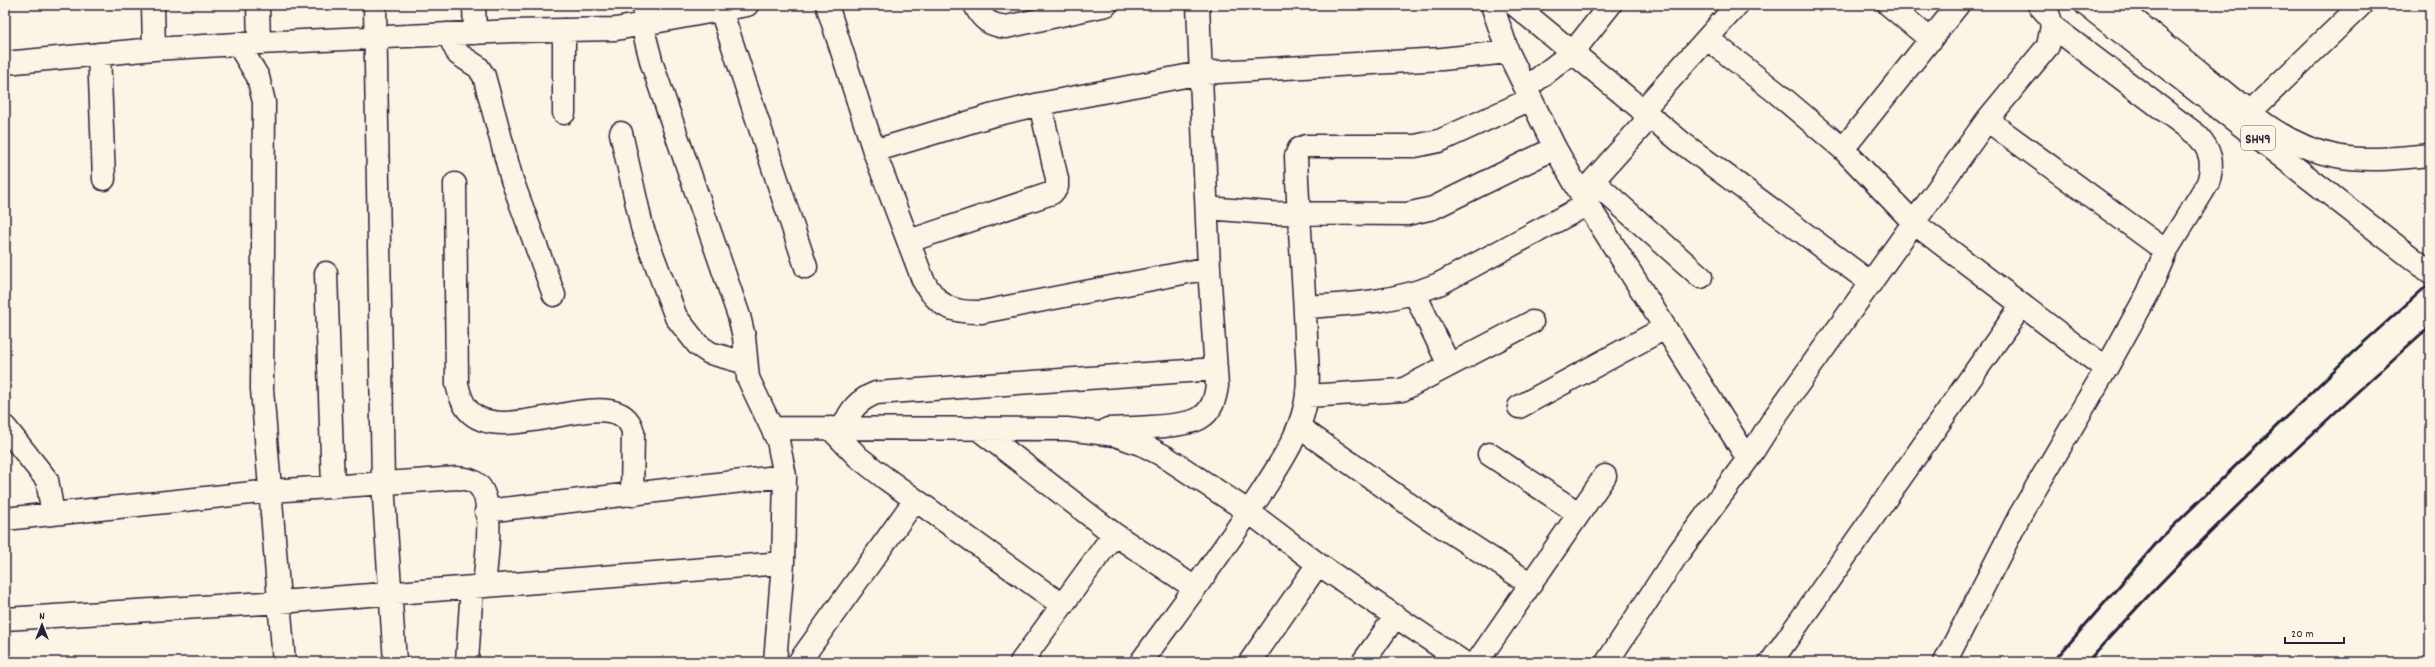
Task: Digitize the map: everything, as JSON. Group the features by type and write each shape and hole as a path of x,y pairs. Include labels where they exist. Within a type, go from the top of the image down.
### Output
{"street":[{"path":"153,5 154,49"},
{"path":"258,5 249,44 264,102 262,389 284,662"},
{"path":"375,5 383,483 389,593 395,662"},
{"path":"474,5 475,33"},
{"path":"5,63 154,49 448,34 564,30 594,31 644,15 721,10 747,5"},
{"path":"827,5 874,151 923,280 932,296 947,307 965,312 982,312 1209,268"},
{"path":"975,5 982,18 992,25 1006,27 1106,5"},
{"path":"1092,431 1184,423 1200,418 1209,410 1215,399 1217,386 1209,268 1198,5"},
{"path":"1492,5 1508,52 1555,148 1587,193 1665,328 1748,459"},
{"path":"1515,5 1646,114 1871,284"},
{"path":"1141,662 1249,512 1288,450 1299,427 1307,396 1305,307 1298,212 1296,156 1299,149 1306,146 1415,146 1439,141 1528,93 1572,52 1610,5"},
{"path":"1305,307 1380,302 1414,294 1439,284 1587,193 1646,114 1737,5"},
{"path":"1889,5 1931,40"},
{"path":"1843,149 1958,5"},
{"path":"1607,662 1679,552 1748,459 1774,418 1987,120 2048,46 2052,26 2049,16 2039,5"},
{"name":"SH49","path":"2086,5 2430,272"},
{"path":"2116,5 2249,113 2301,146 2337,156 2386,159 2430,155"},
{"path":"2249,113 2360,5"},
{"path":"721,10 806,267"},
{"path":"644,15 654,70 739,316 744,337 746,363 754,393 773,428 782,454 785,476 783,563 774,662"},
{"path":"1945,662 2013,527 2106,369 2148,293 2166,251 2208,183 2212,171 2208,146 2197,135 2052,26"},
{"path":"564,30 564,113"},
{"path":"448,34 458,54 478,67 484,76 512,180 554,295"},
{"path":"1708,39 1777,93 1843,149 1914,223 2106,369"},
{"path":"874,151 990,116 1040,104 1201,73 1442,59 1508,52"},
{"path":"100,54 104,179"},
{"path":"909,241 1052,193 1058,187 1040,104"},
{"path":"1987,120 2166,251"},
{"path":"621,133 642,227 676,317 698,345 710,353 746,363"},
{"path":"1207,208 1269,213 1298,212 1407,214 1422,212 1446,202 1555,148"},
{"path":"455,184 456,384 468,410 479,418 502,423 602,409 624,414 631,422 633,432 632,495"},
{"path":"1587,193 1701,277"},
{"path":"326,273 332,487"},
{"path":"1414,294 1449,365"},
{"path":"1771,662 2022,305"},
{"path":"1307,396 1402,390 1532,322"},
{"path":"1519,407 1665,328"},
{"path":"836,428 865,397 876,393 1216,369"},
{"path":"5,427 47,480 53,514"},
{"path":"1299,427 1427,517 1531,584"},
{"path":"773,428 977,428 1092,431 1115,434 1143,445 1164,456 1249,512 1318,564 1463,662"},
{"path":"836,428 858,457 915,500 1062,605"},
{"path":"977,428 1114,534 1195,588"},
{"path":"1489,454 1578,513"},
{"path":"486,511 785,476"},
{"path":"1477,662 1578,513 1605,476"},
{"path":"5,519 271,491 456,478 469,479 478,484 484,494 488,542 478,586 466,662"},
{"path":"798,662 915,500"},
{"path":"1021,662 1114,534"},
{"path":"5,619 280,602 783,563"},
{"path":"1250,662 1318,564"},
{"path":"1363,662 1395,617"}],"railway":[{"path":"2053,662 2161,538 2352,353 2430,283"},
{"path":"2087,662 2169,574 2211,532 2297,448 2430,326"}]}
